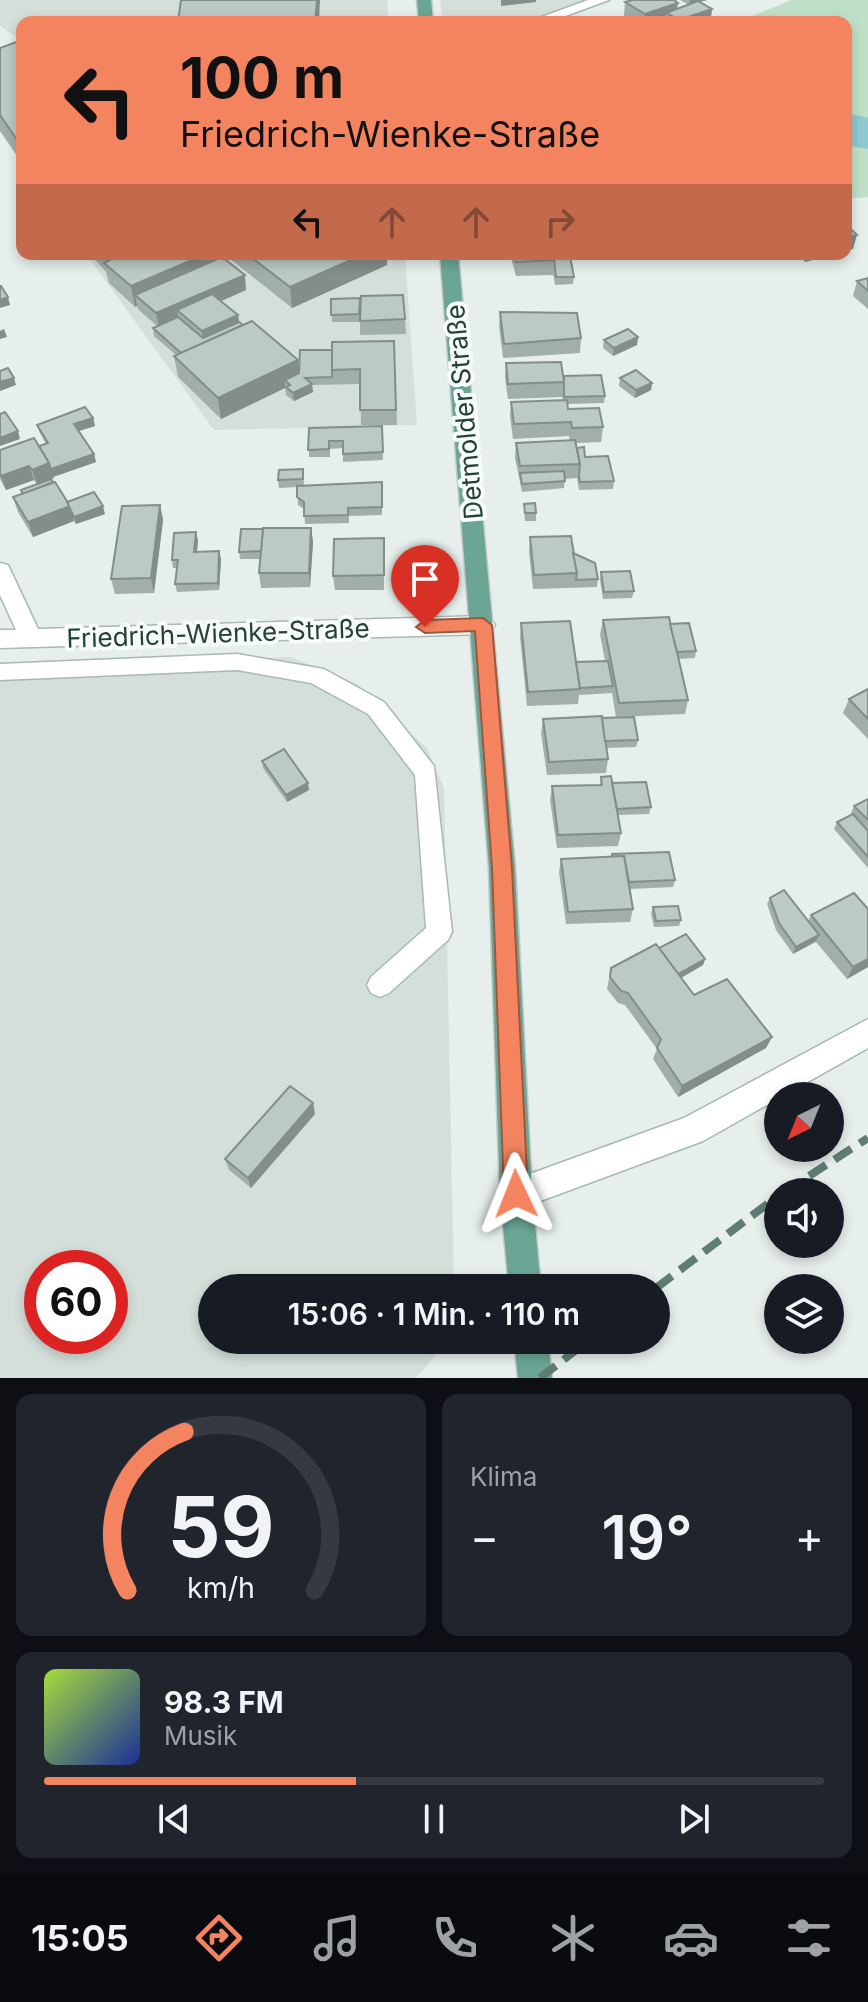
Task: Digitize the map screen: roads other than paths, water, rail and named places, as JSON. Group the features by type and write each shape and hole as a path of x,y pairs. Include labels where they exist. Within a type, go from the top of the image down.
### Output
{"main road":[{"name":"Detmolder Straße","path":"450,260 502,868 516,1194 524,1274"},
{"path":"532,1354 535,1378"}],"street":[{"path":"553,16 602,0"},
{"path":"0,571 31,638"},
{"name":"Friedrich-Wienke-Straße","path":"0,639 483,625"},
{"path":"516,1194 692,1130 868,1033"}],"lane":[{"path":"0,672 237,662 316,675 376,708 426,773 439,932 380,985"}],"water":[{"path":"852,114 868,118 868,149 852,146"}],"railway":[{"path":"806,1178 868,1138"},
{"path":"670,1277 764,1207"},
{"path":"540,1378 571,1354"}]}
